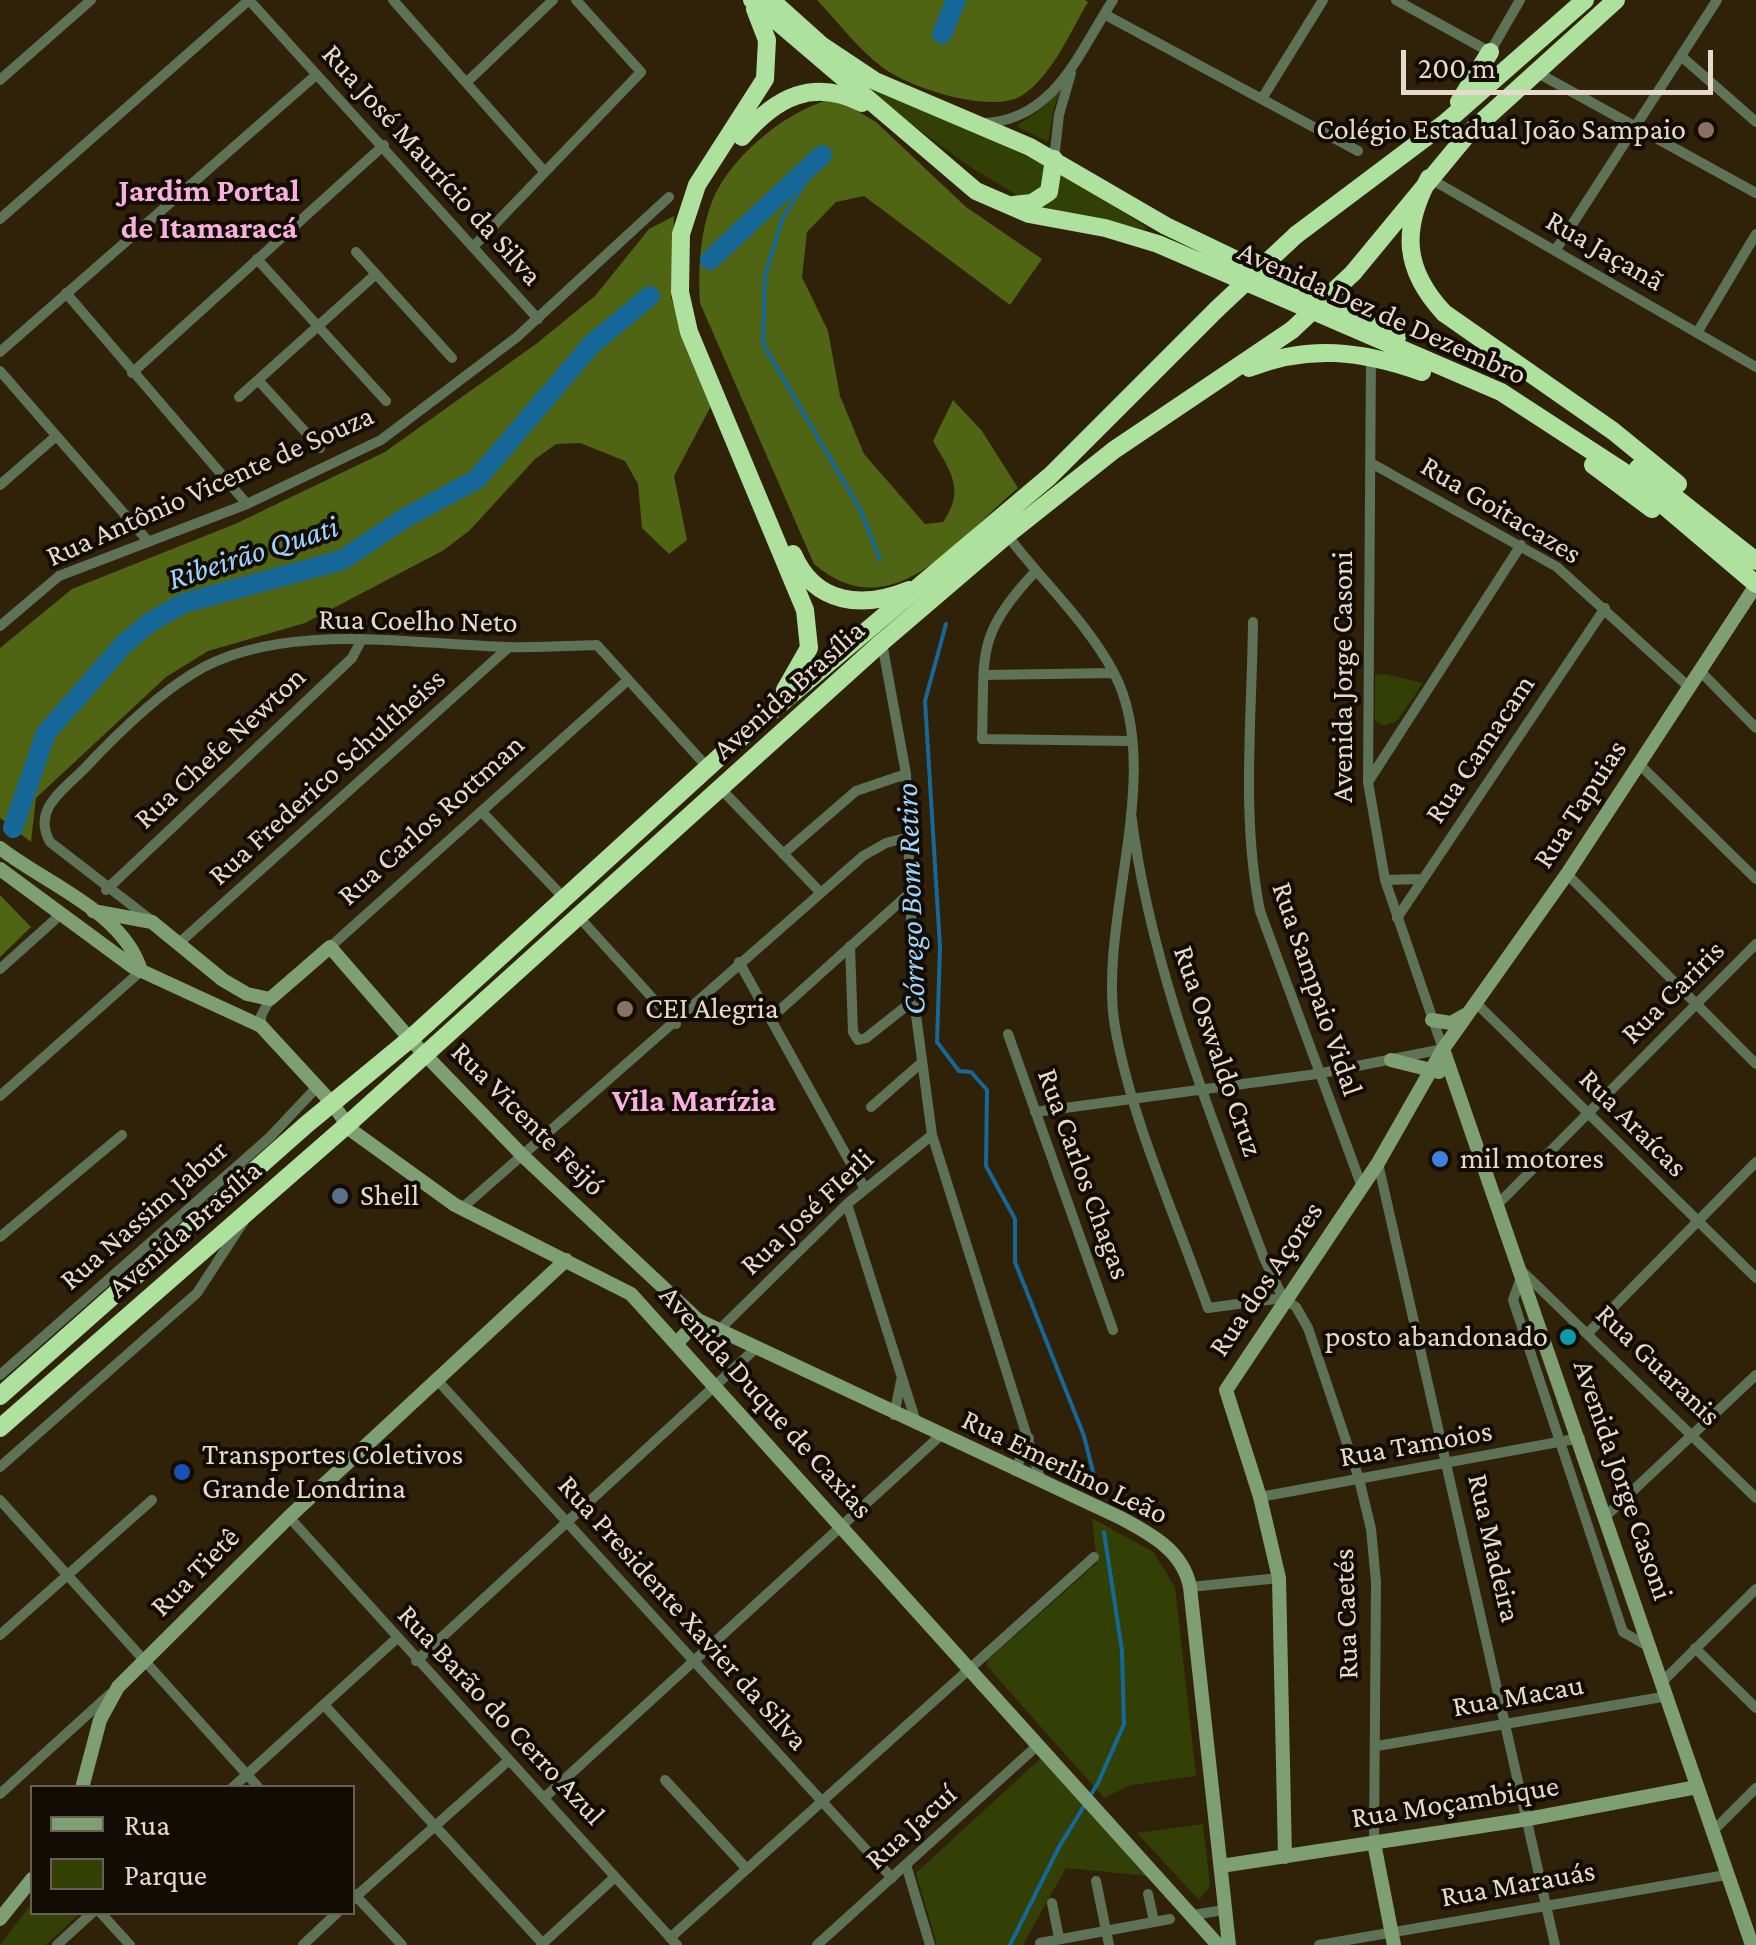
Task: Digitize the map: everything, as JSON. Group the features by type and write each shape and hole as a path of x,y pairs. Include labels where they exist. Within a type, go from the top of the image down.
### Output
{"highway":[{"path":"751,0 892,121"},
{"path":"748,731 802,668 809,648 809,629 790,569 688,332 681,306 678,264 681,234 697,185 765,79 767,40 751,0"},
{"name":"Avenida Dez de Dezembro","path":"771,0 820,45 875,81 1054,159 1166,226 1386,332 1508,382 1640,470 1756,558"},
{"name":"Avenida Brasília","path":"0,1396 307,1124 410,1040 748,731 1085,444 1217,309 1296,235 1444,122 1585,0"},
{"name":"Avenida Brasília","path":"0,1428 348,1125 882,642 1114,450 1292,330 1353,272 1468,134 1616,0"},
{"path":"1444,122 1490,52"},
{"path":"892,121 848,96 822,89 804,90 777,104 744,134 708,187 692,237 690,277 696,330 798,564 811,582 842,601 858,603 922,585"},
{"name":"Avenida Dez de Dezembro","path":"892,121 958,178 997,202 1044,218 1105,228 1158,244 1501,392 1624,472 1755,584"},
{"path":"997,202 1023,206 1044,197 1052,187 1054,159"},
{"path":"1429,178 1414,206 1410,239 1428,295 1444,313 1613,431 1756,558"},
{"path":"1220,380 1255,366 1319,350 1371,356 1478,392 1526,416 1735,576 1755,584"},
{"path":"270,1137 307,1124"}],"street":[{"path":"0,80 91,0"},
{"path":"0,219 249,0"},
{"name":"Rua José Maurício da Silva","path":"249,0 538,318"},
{"path":"393,0 545,172"},
{"path":"402,10 413,0"},
{"path":"467,82 553,0"},
{"path":"474,246 641,72 576,0"},
{"path":"971,123 1011,120 1045,103 1113,0"},
{"path":"1264,97 1323,0"},
{"path":"1396,0 1490,52 1520,0"},
{"path":"1555,251 1717,0"},
{"path":"1104,14 1358,150"},
{"path":"1681,56 1756,122"},
{"path":"1054,159 1059,115 1074,63"},
{"path":"1535,72 1631,128 1756,193"},
{"path":"0,352 316,75"},
{"path":"132,372 384,145"},
{"name":"Rua Jaçanã","path":"1429,178 1756,366"},
{"name":"Rua Antônio Vicente de Souza","path":"0,626 60,576 247,504 381,440 538,318 669,198"},
{"path":"1697,333 1756,234"},
{"path":"356,252 452,358"},
{"path":"258,260 386,401"},
{"path":"239,397 376,274"},
{"path":"66,293 247,504"},
{"name":"Avenida Jorge Casoni","path":"1371,356 1368,782 1386,880 1752,1945"},
{"path":"0,371 147,540"},
{"path":"258,380 320,448"},
{"path":"0,485 55,437"},
{"name":"Rua Goitacazes","path":"1371,463 1521,545 1605,608 1690,687"},
{"path":"1007,536 1114,673 1123,696 1130,741 1131,813 1112,983 1115,1026 1135,1099 1208,1308 1283,1298"},
{"path":"1368,782 1521,545"},
{"path":"1035,572 994,620 986,643 982,740 1130,741"},
{"name":"Rua Tapuias","path":"1443,1049 1567,874 1755,584"},
{"name":"Rua Camacam","path":"1397,918 1605,608"},
{"name":"Rua Sampaio Vidal","path":"1253,622 1248,796 1251,864 1260,911 1317,1074 1362,1186"},
{"name":"Rua Coelho Neto","path":"106,890 50,842 42,828 44,810 104,747 193,673 257,648 362,639 509,648 597,645 628,680"},
{"name":"Rua Chefe Newton","path":"106,890 352,658 362,639"},
{"path":"882,642 906,774 914,1000 932,1134 1030,1437 1041,1483"},
{"name":"Rua Frederico Schultheiss","path":"178,944 509,648"},
{"path":"1700,672 1756,728"},
{"path":"984,675 1114,673"},
{"path":"628,680 708,768"},
{"name":"Rua Carlos Rottman","path":"270,999 628,680"},
{"path":"1640,764 1756,879"},
{"path":"783,854 856,791 906,774"},
{"path":"720,789 821,894"},
{"path":"482,812 562,897"},
{"name":"Rua Oswaldo Cruz","path":"1131,813 1146,916 1264,1258 1283,1298"},
{"path":"462,1209 676,1024 740,962 874,849 909,837"},
{"path":"0,848 93,910 128,941 142,971 0,1096"},
{"name":"Avenida Duque de Caxias","path":"0,869 59,916 142,971 261,1026 348,1125 462,1209 631,1294 1218,1945"},
{"path":"1567,874 1756,1064"},
{"path":"1386,880 1423,878"},
{"path":"106,890 223,980 247,994 270,999 261,1016 261,1026"},
{"path":"771,1018 912,891"},
{"path":"93,910 152,922"},
{"path":"0,969 59,916"},
{"path":"578,916 676,1024"},
{"name":"Rua Cariris","path":"1498,1203 1756,944"},
{"path":"850,946 853,1032 858,1040 866,1038 914,1000"},
{"name":"Rua Vicente Feijó","path":"330,947 410,1040 523,1156 698,1320"},
{"path":"740,962 864,1189"},
{"path":"1424,1053 1432,1038 1432,1020 1451,1022 1473,1008"},
{"name":"Rua Araícas","path":"1473,1008 1588,1113 1756,1278"},
{"name":"Rua Carlos Chagas","path":"1008,1034 1113,1330"},
{"path":"1035,1112 1317,1074 1443,1049"},
{"name":"Rua dos Açores","path":"1285,1857 1279,1578 1260,1497 1226,1390 1283,1298 1378,1163 1443,1049"},
{"path":"1391,1060 1432,1069 1456,1084"},
{"path":"871,1108 920,1064"},
{"name":"Rua Nassim Jabur","path":"0,1375 270,1137 317,1086"},
{"name":"Rua José FIerli","path":"719,1330 864,1189 932,1134"},
{"path":"0,1237 122,1135"},
{"path":"1588,1332 1695,1219 1756,1162"},
{"name":"Rua Madeira","path":"1378,1163 1508,1724 1554,1945"},
{"path":"848,1204 918,1426"},
{"path":"0,1467 197,1293 223,1260 253,1206"},
{"name":"Rua Tietê","path":"82,1785 96,1715 118,1687 290,1518 566,1260"},
{"path":"631,1294 644,1271"},
{"name":"Avenida Jorge Casoni","path":"1523,1272 1513,1300 1623,1632 1651,1648"},
{"name":"Rua Guaranis","path":"1523,1272 1756,1498"},
{"name":"Rua Caetés","path":"1283,1298 1296,1307 1308,1328 1360,1479 1376,1582 1374,1843 1392,1939"},
{"path":"677,1343 698,1320"},
{"name":"Rua Emerlino Leão","path":"698,1320 1146,1532 1175,1554 1187,1572 1190,1587 1229,1945"},
{"path":"416,1661 755,1349"},
{"path":"894,1414 902,1394 901,1375"},
{"path":"1607,1515 1756,1375"},
{"name":"Rua Presidente Xavier da Silva","path":"438,1381 892,1878"},
{"path":"544,1798 940,1436"},
{"path":"1016,1471 1030,1437"},
{"name":"Rua Tamoios","path":"1260,1497 1580,1438"},
{"path":"0,1500 256,1785"},
{"path":"0,1635 152,1500"},
{"name":"Rua Barão do Cerro Azul","path":"290,1518 674,1941"},
{"path":"674,1941 746,1868 1094,1556"},
{"path":"1190,1587 1279,1578"},
{"path":"1665,1689 1696,1648 1756,1589"},
{"path":"235,1785 396,1639"},
{"path":"1696,1648 1756,1708"},
{"name":"Rua Macau","path":"1377,1746 1508,1724 1665,1689"},
{"path":"325,1706 542,1945 615,1877"},
{"path":"0,1794 64,1736 96,1715"},
{"path":"77,1726 89,1739"},
{"path":"64,1736 89,1739"},
{"name":"Rua Jacuí","path":"817,1945 1038,1745"},
{"path":"355,1895 508,1761"},
{"path":"665,1780 746,1868"},
{"name":"Rua Moçambique","path":"1220,1866 1528,1819 1697,1786"},
{"path":"1712,1832 1756,1788"},
{"path":"906,1865 930,1945"},
{"name":"Rua Marauás","path":"1319,1945 1392,1939 1546,1904 1726,1875"},
{"path":"1096,1880 1110,1945"},
{"path":"0,1919 30,1882"},
{"path":"1148,1894 1154,1921"},
{"path":"355,1897 402,1945"},
{"path":"1052,1903 1058,1938"},
{"path":"1193,1916 1224,1910"},
{"path":"57,1945 92,1915"},
{"path":"99,1915 130,1945"},
{"path":"303,1945 335,1915"},
{"path":"1040,1943 1170,1919"}],"green space":[{"path":"817,0 1088,2 1042,78 1021,96 990,102 950,96 894,75 865,52"},
{"path":"846,75 1044,164 1048,175 1039,193 1020,197 967,165"},
{"path":"1065,80 1054,108 1048,142 1016,126 1044,107"},
{"path":"835,98 876,122 966,207 1042,259 1010,305 864,196 836,202 807,232 802,277 828,331 840,396 864,454 925,524 943,522 954,500 953,481 933,441 953,400 982,431 1018,488 924,570 898,582 871,588 843,582 814,564 700,303 702,238 712,202 732,168 780,124 798,112"},
{"path":"1060,171 1146,230 1042,207 1056,192"},
{"path":"674,216 671,298 712,404 674,476 687,540 669,554 642,528 638,484 625,461 580,443 556,444 535,459 470,530 444,550 305,623 208,651 166,677 36,798 31,842 0,818 0,648 72,589 235,524 385,452 536,344 595,296 649,229"},
{"path":"1375,675 1423,683 1397,721 1384,726 1375,720"},
{"path":"0,895 31,927 0,957"},
{"path":"1092,1518 1153,1552 1175,1587 1196,1776 1131,1785 1104,1798 987,1666 988,1660 1097,1563"},
{"path":"1042,1757 1149,1876 1066,1868 1023,1945 937,1945 916,1873"},
{"path":"1203,1824 1210,1886 1199,1900 1137,1833"},
{"path":"30,1906 30,1915 78,1915 46,1945 0,1945"}],"waterway":[{"name":"Ribeirão Quati","path":"942,34 956,0"},
{"name":"Córrego Bom Retiro","path":"822,155 782,219 765,276 763,344 861,511 880,560"},
{"name":"Ribeirão Quati","path":"710,260 822,155"},
{"name":"Ribeirão Quati","path":"13,828 46,733 125,643 152,621 184,603 342,560 405,518 477,479 592,344 650,296"},
{"name":"Córrego Bom Retiro","path":"946,624 925,701 940,947 937,1042 959,1071 971,1072 987,1090 986,1166 1015,1219 1015,1262 1084,1436 1097,1488"},
{"name":"Córrego Bom Retiro","path":"1010,1945 1059,1847 1098,1783 1124,1724 1122,1651 1104,1532"}],"place":[{"name":"Colégio Estadual João Sampaio","path":"1706,130"},
{"name":"CEI Alegria","path":"625,1009"},
{"name":"mil motores","path":"1440,1159"},
{"name":"Shell","path":"340,1196"},
{"name":"posto abandonado","path":"1568,1337"},
{"name":"Transportes Coletivos Grande Londrina","path":"182,1472"}],"district":[{"name":"Jardim Portal de Itamaracá","path":"209,210"},
{"name":"Vila Marízia","path":"694,1101"}]}
